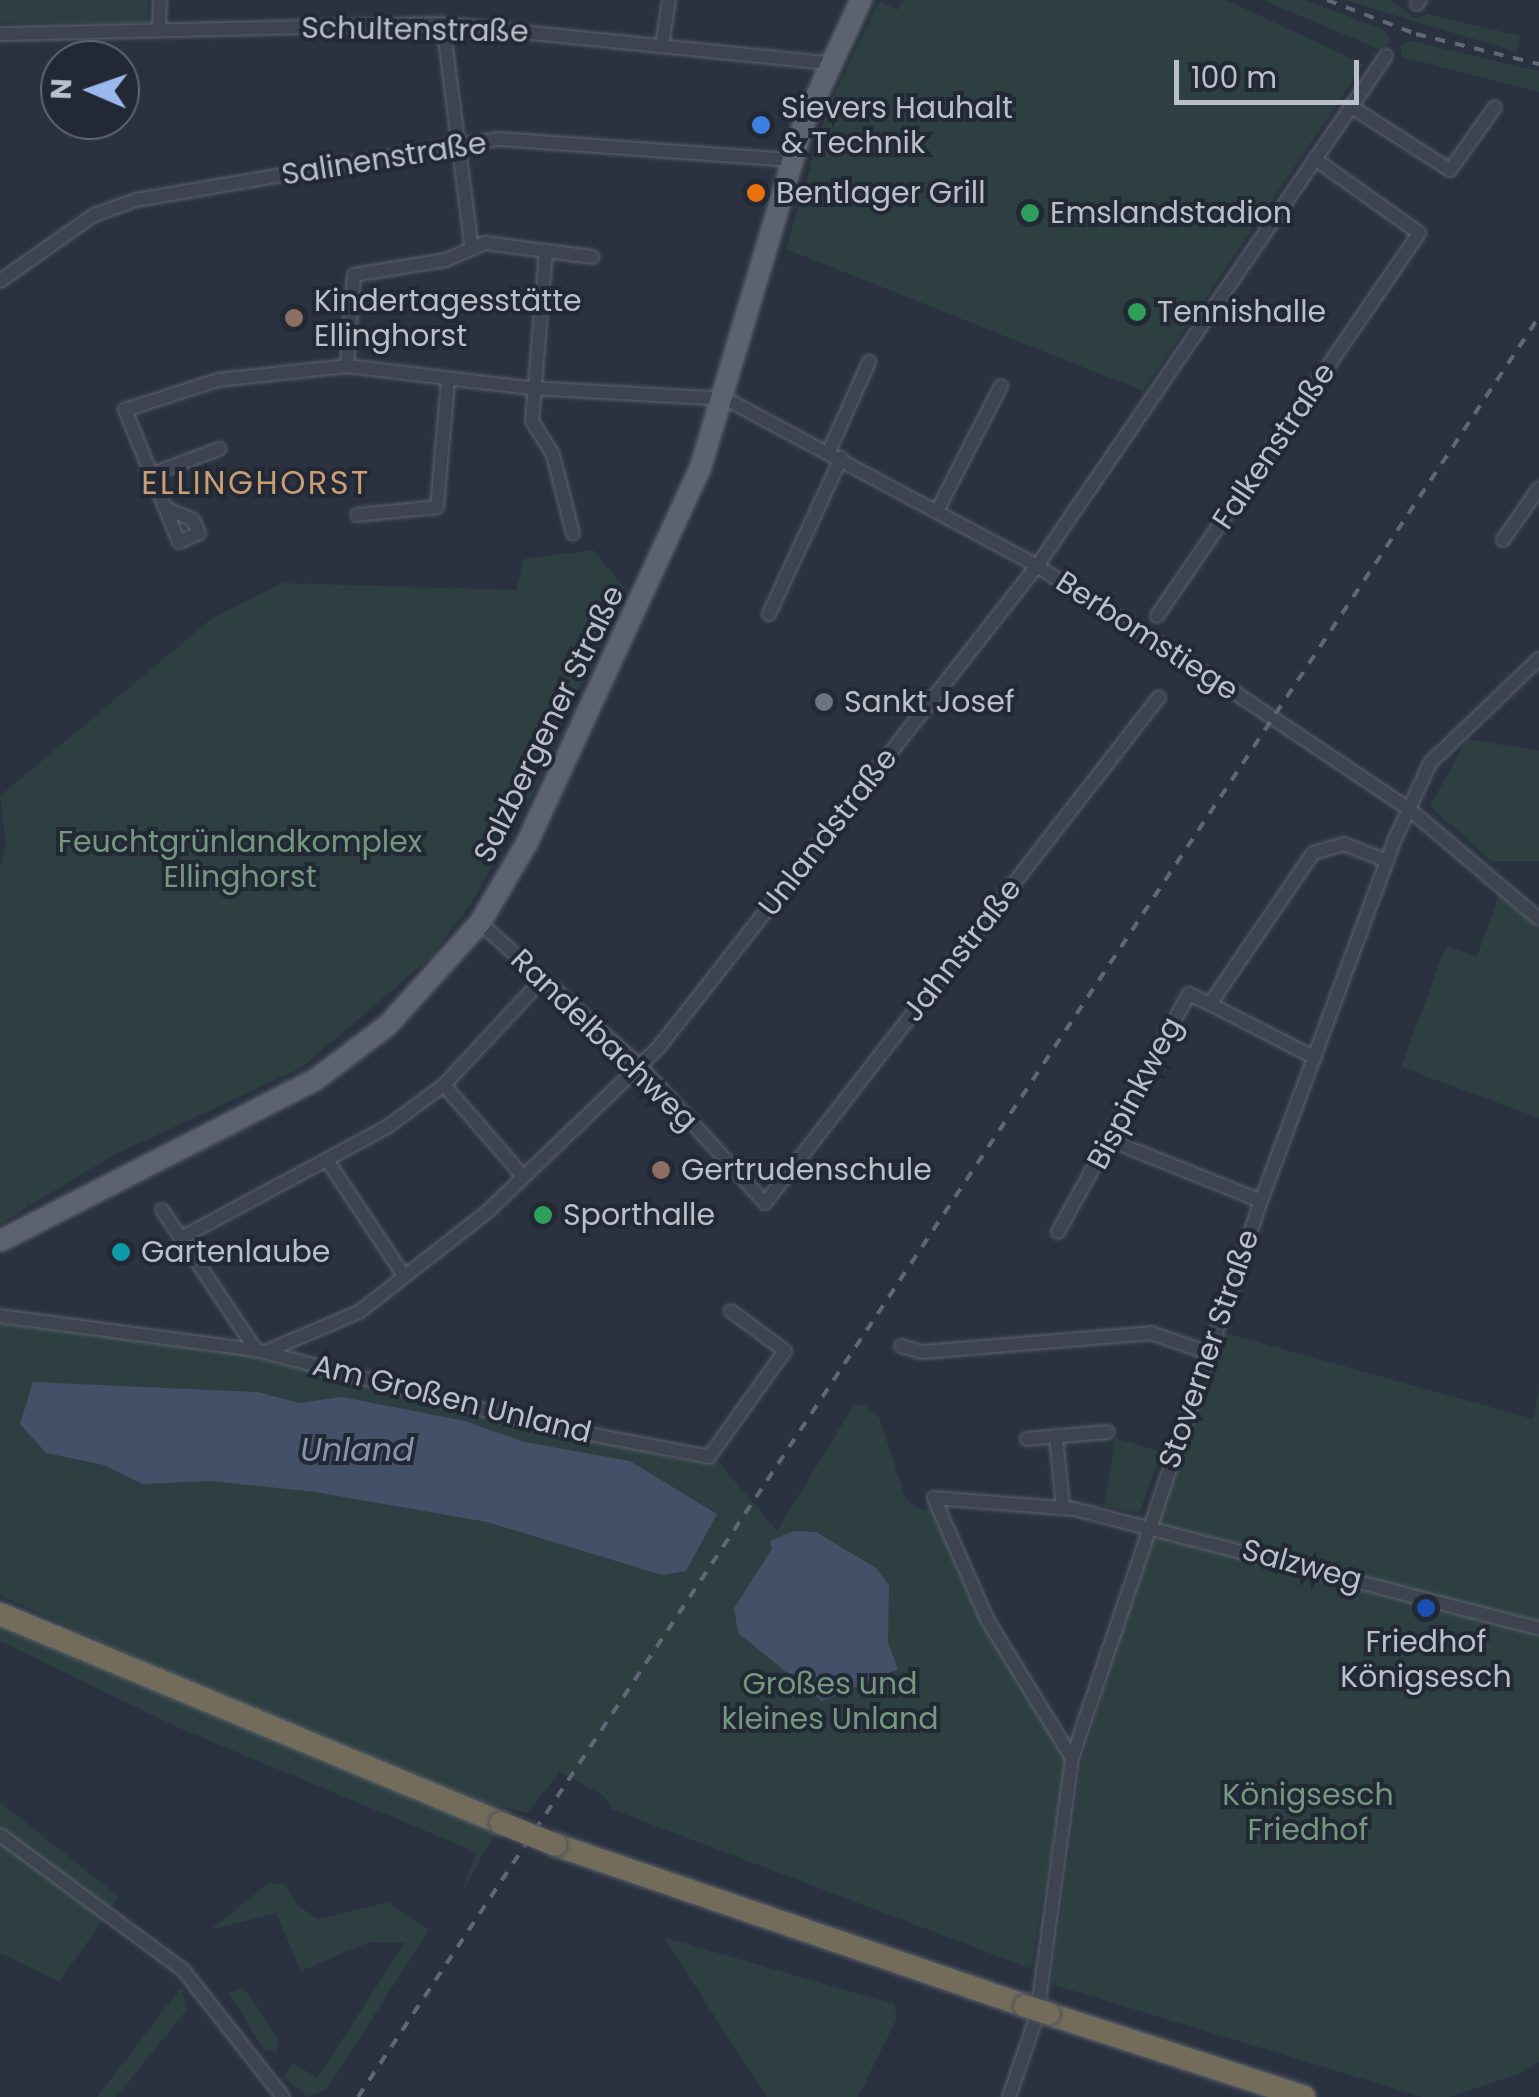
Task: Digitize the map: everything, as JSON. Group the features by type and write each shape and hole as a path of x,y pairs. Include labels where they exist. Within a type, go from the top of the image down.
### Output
{"highway":[{"path":"0,1614 556,1845 1304,2097"}],"main road":[{"name":"Salzbergener Straße","path":"0,1241 314,1080 388,1025 480,923 527,843 659,566 726,399 792,160 828,63 861,0"}],"street":[{"path":"160,0 160,29"},
{"path":"662,46 669,0"},
{"path":"443,24 472,249"},
{"name":"Schultenstraße","path":"0,34 443,24 828,63"},
{"name":"Unlandstraße","path":"260,1351 359,1312 486,1212 641,1066 1036,566 1386,56"},
{"path":"1350,106 1450,170 1495,107"},
{"name":"Salinenstraße","path":"0,281 94,215 136,200 458,145 498,139 792,160"},
{"name":"Falkenstraße","path":"1157,616 1420,233 1314,159"},
{"path":"346,366 354,275 446,260 485,243 594,258"},
{"path":"546,251 530,388 532,421 553,455 573,534"},
{"path":"769,614 869,362"},
{"path":"165,508 125,410 218,380 346,366 530,388 726,399"},
{"path":"358,515 437,507 448,380"},
{"path":"938,510 1001,386"},
{"name":"Berbomstiege","path":"726,399 835,454 1036,566 1410,809 1539,919"},
{"path":"152,474 219,450"},
{"path":"1503,540 1539,488"},
{"name":"Stoverner Straße","path":"1010,2097 1037,2015 1072,1758 1260,1201 1388,861 1430,763 1539,659"},
{"name":"Jahnstraße","path":"765,1203 1159,698"},
{"name":"Bispinkweg","path":"1058,1232 1072,1216 1106,1139 1189,994 1210,1004 1313,853 1344,844 1388,861"},
{"name":"Randelbachweg","path":"480,923 641,1066 765,1203"},
{"path":"181,1238 329,1163 444,1085 543,978"},
{"path":"1210,1004 1315,1058"},
{"path":"444,1085 522,1175"},
{"path":"1106,1139 1260,1201"},
{"path":"329,1163 404,1276"},
{"path":"162,1210 260,1351"},
{"name":"Am Großen Unland","path":"0,1316 260,1351 542,1426 709,1457 785,1351 731,1311"},
{"path":"901,1346 922,1352 1151,1333 1206,1352"},
{"path":"1026,1438 1108,1432"},
{"path":"1056,1436 1063,1508"},
{"name":"Salzweg","path":"1072,1758 988,1621 934,1498 1063,1508 1148,1526 1539,1628"},
{"path":"0,1835 183,1970 283,2097"}],"green space":[{"path":"0,0 148,0 148,23 0,23"},
{"name":"Emslandstadion","path":"904,0 1226,0 1364,64 1143,391 786,249 827,110 855,50 880,1 897,10"},
{"path":"1263,0 1305,0 1384,30 1391,42 1381,50"},
{"path":"1344,0 1392,0 1414,19 1427,14 1520,36 1517,52"},
{"path":"1411,41 1539,71 1539,92 1402,57 1400,45"},
{"name":"Feuchtgrünlandkomplex Ellinghorst","path":"593,550 624,587 537,785 471,904 431,957 301,1068 114,1155 31,1205 26,1202 29,1206 0,1225 0,869 6,846 0,796 211,619 283,583 516,590 524,559"},
{"path":"1467,739 1539,751 1539,861 1491,861 1430,806"},
{"path":"1499,894 1539,928 1539,1118 1401,1067 1446,946 1477,957"},
{"name":"Großes und kleines Unland","path":"0,1324 240,1353 685,1461 716,1459 777,1531 854,1405 864,1405 879,1417 906,1500 921,1510 937,1509 947,1540 1068,1750 1031,1969 611,1809 604,1796 560,1772 527,1813 483,1802 236,1704 0,1595"},
{"name":"Königsesch Friedhof","path":"1225,1333 1533,1419 1539,1390 1539,2062 1522,2073 1449,2097 1422,2097 1051,1984 1082,1761 1151,1533"},
{"path":"1115,1438 1162,1452 1139,1513 1104,1506"},
{"path":"0,1621 496,1831 463,1890 476,1852 179,1728 0,1641"},
{"path":"0,1802 119,1897 59,1982 0,1953"},
{"path":"269,1883 284,1884 297,1905 318,1919 388,1902 429,1930 326,2090 308,2097 284,2077 293,2063 317,2078 405,1943 370,1942 301,1971 276,1913 210,1930"},
{"path":"663,1937 894,2004 897,2018 858,2097 767,2097"},
{"path":"182,1986 186,2011 116,2097 97,2097"},
{"path":"243,1987 277,2036 277,2052 264,2050 229,1993"}],"water":[{"name":"Unland","path":"33,1382 258,1392 299,1403 342,1397 465,1421 524,1442 630,1461 717,1514 686,1571 662,1575 487,1522 315,1492 211,1481 143,1484 104,1465 46,1453 20,1424"},
{"path":"794,1531 816,1532 876,1568 889,1585 888,1643 898,1669 822,1701 738,1633 734,1608 772,1549 770,1541"}],"railway":[{"path":"1327,0 1416,34 1539,64"},
{"path":"358,2097 1539,317"}],"place":[{"name":"Sievers Hauhalt & Technik","path":"761,125"},
{"name":"Bentlager Grill","path":"756,193"},
{"name":"Emslandstadion","path":"1030,213"},
{"name":"Tennishalle","path":"1137,312"},
{"name":"Kindertagesstätte Ellinghorst","path":"294,318"},
{"name":"Sankt Josef","path":"824,702"},
{"name":"Gertrudenschule","path":"661,1170"},
{"name":"Sporthalle","path":"543,1215"},
{"name":"Gartenlaube","path":"121,1252"},
{"name":"Friedhof Königsesch","path":"1426,1608"}],"district":[{"name":"ELLINGHORST","path":"256,483"}]}
